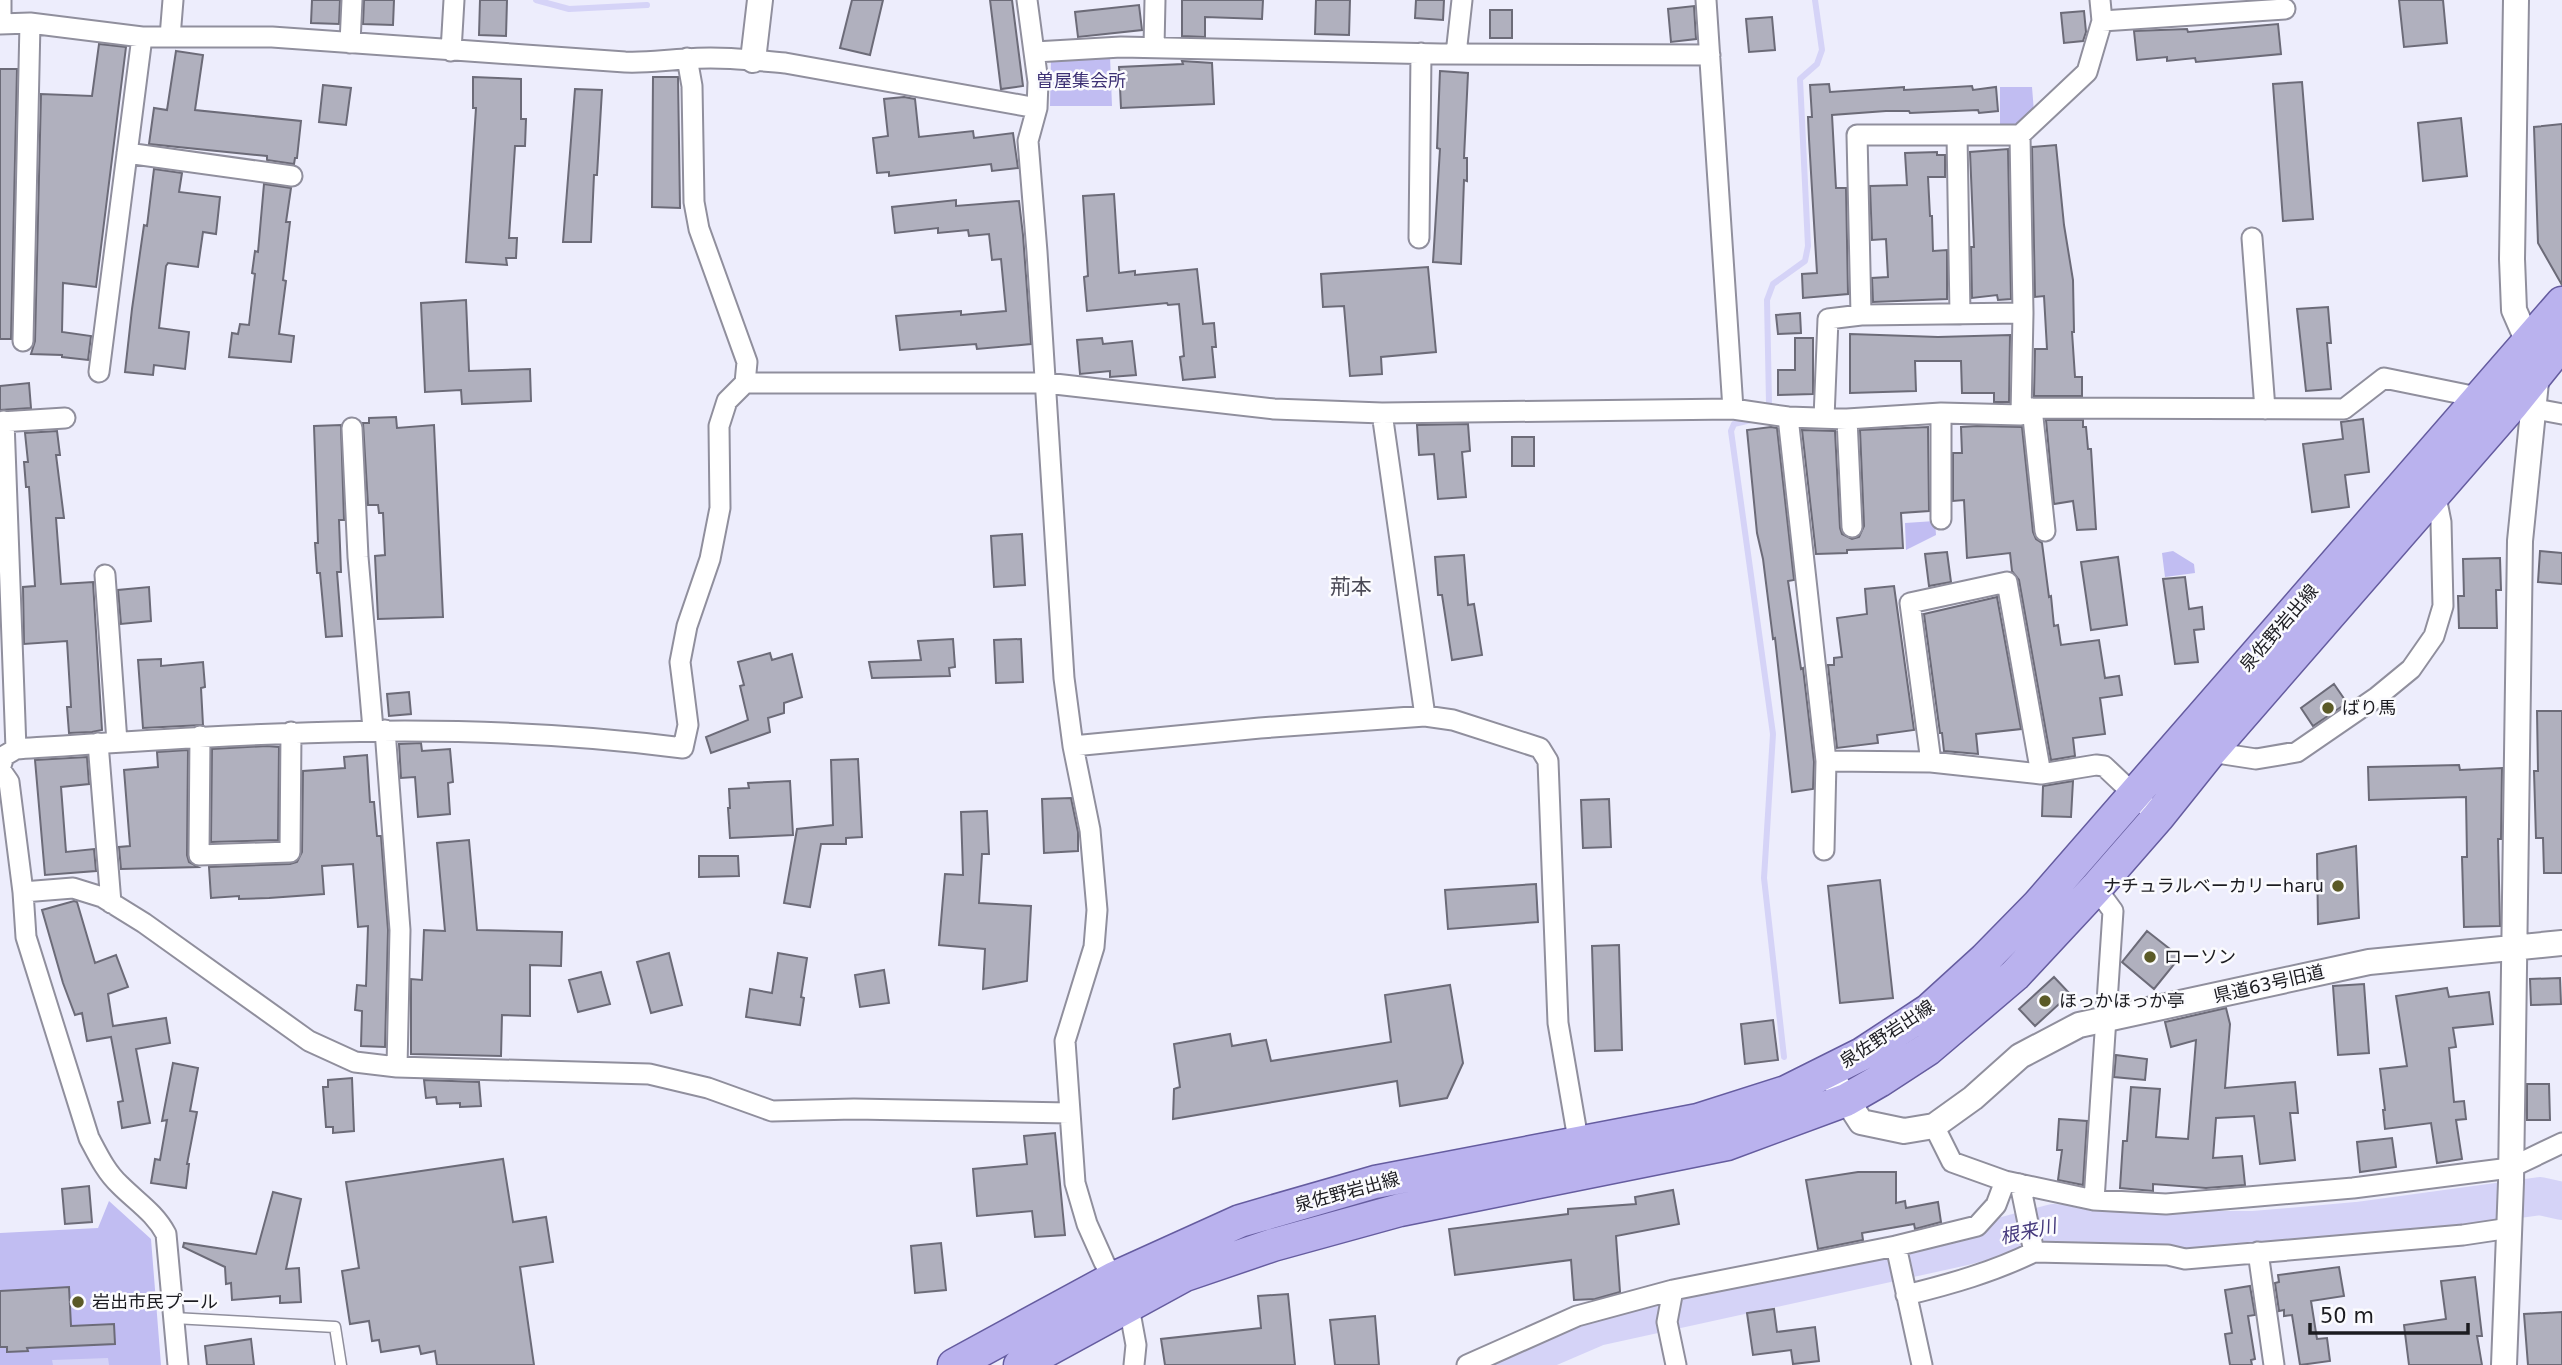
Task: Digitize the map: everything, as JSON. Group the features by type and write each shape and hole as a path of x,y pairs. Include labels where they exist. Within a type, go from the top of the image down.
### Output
{"main road":[{"name":"泉佐野岩出線","path":"954,1365 1114,1278 1240,1221 1375,1182 1698,1120 1786,1092 1862,1054 1938,1001 1986,959 2038,905 2562,303"},
{"name":"泉佐野岩出線","path":"1020,1365 1185,1275 1273,1245 1412,1208 1497,1189 1727,1144 1846,1100 1879,1082 1934,1045 2015,975 2096,888 2435,492 2522,407 2537,372 2562,343"}],"street":[{"path":"1,0 1,24 30,23 142,37 272,37 625,62 653,63 687,58 753,60 799,65 1037,108"},
{"path":"170,37 173,0"},
{"path":"350,43 352,0"},
{"path":"451,51 454,0"},
{"path":"753,60 760,0"},
{"path":"1027,0 1038,82 1037,108 1028,141 1064,678 1073,746 1090,830 1097,910 1094,947 1065,1041 1069,1113 1075,1183 1087,1224 1129,1307 1136,1345 1134,1365"},
{"path":"1154,47 1155,0"},
{"path":"1456,54 1462,0"},
{"path":"1706,0 1733,409"},
{"path":"1861,316 1857,135 2020,135 2087,72 2102,21 2100,0"},
{"path":"2516,0 2512,259 2514,310 2537,372"},
{"path":"2102,21 2204,7 2284,9"},
{"path":"23,341 30,23"},
{"path":"99,372 142,37"},
{"path":"1035,52 1154,47 1456,54 1710,55"},
{"path":"1419,238 1421,53"},
{"path":"177,1365 166,1234 157,1218 118,1183 101,1162 89,1138 26,937 9,782 0,769 4,755 16,749 200,736 379,730 487,731 683,748 688,725 680,662 687,626 710,559 720,508 719,426 727,401 745,383 747,362 699,229 694,202 692,86 687,58"},
{"path":"1957,135 1960,314"},
{"path":"2020,135 2027,412 2045,531"},
{"path":"127,153 292,176"},
{"path":"2252,238 2265,409"},
{"path":"1824,418 1828,318 2023,313"},
{"path":"745,383 1046,383 1273,409 1382,413 1733,409 1772,415 1847,419 1941,413 2344,409 2384,378 2562,414"},
{"path":"2504,1365 2511,1175 2522,407"},
{"path":"1382,413 1425,716"},
{"path":"1941,413 1941,519"},
{"path":"1772,415 1826,761 1824,850"},
{"path":"16,749 2,421 65,418"},
{"path":"1847,419 1852,527"},
{"path":"352,428 358,557 400,930 397,1067"},
{"path":"2210,752 2256,759 2297,752 2377,697 2411,669 2434,636 2444,606 2441,522 2435,492"},
{"path":"105,575 111,903"},
{"path":"1931,762 1910,603 2007,582 2041,774"},
{"path":"1073,746 1425,716 1453,720 1540,748 1548,761 1558,1023 1580,1141 1581,1174"},
{"path":"200,736 200,855 290,852 292,732"},
{"path":"1826,761 1931,762 2041,774 2104,766 2158,817"},
{"path":"23,892 73,888 102,897 144,923 309,1041 355,1062 397,1067 649,1074 708,1088 772,1111 854,1109 1069,1113"},
{"path":"2094,1200 2113,911 2096,888"},
{"name":"県道63号旧道","path":"1828,1071 1861,1122 1904,1131 1934,1126 1973,1098 2020,1056 2079,1025 2369,962 2562,943"},
{"path":"1934,1126 1952,1163 2012,1182 2094,1200 2166,1204 2511,1175 2562,1143"},
{"path":"2012,1182 2025,1206 2033,1248"},
{"path":"1467,1365 1577,1316 1673,1290 1896,1246 1977,1226 2012,1182"},
{"path":"1906,1295 1954,1284 2002,1267 2033,1248 2168,1255 2185,1259 2463,1235 2510,1224"},
{"path":"1896,1246 1922,1365"},
{"path":"2258,1252 2274,1365"},
{"path":"1673,1290 1667,1322 1676,1365"}],"lane":[{"path":"174,1318 335,1327 341,1365"}],"green space":[{"name":"曽屋集会所","path":"1110,56 1112,106 1050,106 1051,58"},
{"path":"2000,87 2032,87 2034,112 2021,125 2000,127"},
{"path":"1935,521 1936,535 1906,550 1905,523"},
{"path":"2173,551 2194,564 2195,573 2165,577 2162,553"},
{"name":"岩出市民プール","path":"109,1201 151,1239 161,1365 0,1365 0,1233 98,1228"}],"water":[{"path":"108,1358 109,1365 53,1365 52,1360"}],"building":[{"path":"312,0 340,0 339,24 311,23"},
{"path":"364,0 394,0 393,25 363,24"},
{"path":"480,0 507,0 506,36 479,35"},
{"path":"852,0 883,0 870,55 840,48"},
{"path":"990,0 1012,0 1023,86 1001,89"},
{"path":"1182,0 1263,0 1262,19 1205,17 1205,37 1182,36"},
{"path":"1316,0 1350,0 1349,35 1315,34"},
{"path":"1416,0 1444,0 1443,20 1415,18"},
{"path":"2399,0 2443,0 2447,43 2404,47"},
{"path":"1139,5 1142,30 1078,37 1075,12"},
{"path":"1694,6 1696,39 1671,42 1668,9"},
{"path":"1490,10 1512,10 1512,38 1490,38"},
{"path":"2084,11 2086,32 2083,41 2064,43 2061,13"},
{"path":"1772,17 1775,50 1749,52 1746,19"},
{"path":"2278,24 2281,54 2196,62 2195,58 2167,61 2167,57 2137,60 2134,31 2187,29 2188,32"},
{"path":"99,44 126,47 96,287 63,283 62,332 91,336 88,360 62,355 31,354 35,341 41,94 92,96"},
{"path":"176,51 203,55 195,110 301,121 294,164 267,160 267,156 149,144 154,108 167,110"},
{"path":"1182,61 1212,63 1214,104 1121,108 1119,67 1183,64"},
{"path":"0,69 17,69 11,339 0,339"},
{"path":"1440,71 1468,73 1464,158 1467,158 1467,181 1464,180 1461,264 1433,262 1440,149 1437,148"},
{"path":"473,77 521,79 521,119 526,119 525,146 515,146 509,238 517,238 516,258 506,258 507,265 466,262 476,108 473,108"},
{"path":"653,77 678,77 680,208 652,207"},
{"path":"2302,82 2313,219 2283,221 2273,84"},
{"path":"1829,84 1830,92 1904,87 1904,90 1972,86 1973,90 1996,87 1998,111 1886,111 1832,115 1836,188 1846,188 1848,294 1803,298 1802,274 1817,273 1808,117 1812,117 1810,85"},
{"path":"323,85 351,88 346,125 319,122"},
{"path":"575,89 602,90 591,242 563,242"},
{"path":"884,99 915,99 919,137 973,131 974,138 1013,133 1018,168 992,171 991,164 889,176 889,172 877,173 873,138 888,136"},
{"path":"2461,118 2467,176 2423,181 2418,123"},
{"path":"2562,124 2562,285 2538,243 2534,127"},
{"path":"2056,145 2073,280 2075,377 2082,377 2082,396 2034,396 2035,349 2047,349 2044,296 2035,297 2032,147"},
{"path":"2008,149 2011,299 1998,300 1997,295 1972,298 1971,247 1974,247 1970,152"},
{"path":"1937,152 1937,155 1945,155 1945,177 1928,177 1930,216 1933,251 1947,250 1947,299 1873,302 1872,278 1888,277 1886,239 1872,240 1870,186 1907,185 1905,153"},
{"path":"154,169 182,173 179,192 220,197 216,234 203,232 198,267 168,263 166,266 159,328 189,332 185,369 154,365 153,375 125,372"},
{"path":"264,184 291,188 286,222 290,222 283,280 286,281 279,334 294,336 291,362 229,357 232,333 238,334 240,324 249,325 255,274 252,273 255,251 258,252"},
{"path":"1114,194 1119,273 1135,271 1135,275 1197,269 1203,324 1214,323 1216,347 1212,347 1215,377 1183,380 1180,357 1184,356 1179,304 1087,311 1084,277 1088,276 1083,196"},
{"path":"956,200 956,206 1019,201 1031,344 977,349 976,344 900,350 896,316 1006,311 1001,259 992,260 989,234 969,236 968,230 938,233 938,228 895,233 892,207"},
{"path":"1428,267 1436,352 1381,357 1382,374 1350,376 1344,306 1323,307 1321,274"},
{"path":"466,300 469,371 530,369 531,401 462,404 461,390 425,392 421,303"},
{"path":"2328,307 2331,343 2327,343 2331,389 2306,391 2297,309"},
{"path":"1800,313 1801,333 1778,334 1776,315"},
{"path":"1850,334 1938,337 2010,335 2009,402 1994,402 1994,393 1962,393 1961,361 1915,361 1916,391 1850,393"},
{"path":"1102,338 1103,344 1132,341 1136,375 1110,377 1110,371 1080,374 1077,340"},
{"path":"1795,338 1813,338 1813,394 1778,395 1778,370 1795,370"},
{"path":"29,383 31,408 0,410 0,386"},
{"path":"396,417 397,428 434,425 443,617 378,619 375,556 385,555 383,513 379,513 378,505 368,505 363,423 369,423 369,418"},
{"path":"2363,419 2369,472 2345,475 2349,507 2312,512 2303,444 2343,439 2341,422"},
{"path":"2046,420 2083,420 2088,449 2091,449 2096,529 2077,530 2073,501 2054,504"},
{"path":"1468,424 1470,451 1462,452 1466,497 1438,499 1434,454 1419,455 1417,425"},
{"path":"341,425 344,520 339,520 341,572 337,572 342,636 326,637 315,543 318,543 314,426"},
{"path":"1928,427 1929,511 1901,513 1903,548 1816,554 1802,430 1835,431 1840,528 1842,534 1852,539 1859,537 1864,526 1860,430"},
{"path":"1961,427 2022,427 2033,532 2036,539 2042,543 2054,626 2058,625 2061,645 2099,640 2105,678 2119,676 2122,695 2100,698 2105,734 2073,738 2075,756 2051,760 2019,580 2012,571 2010,553 1967,558 1964,500 1953,501 1953,453 1962,453"},
{"path":"1777,428 1794,580 1788,581 1801,669 1803,668 1814,762 1813,789 1792,792 1775,638 1773,639 1757,533 1747,430"},
{"path":"57,431 60,455 56,455 64,518 56,518 61,584 93,582 102,730 92,732 69,733 67,707 71,707 67,641 24,644 23,587 35,586 29,487 26,487 24,462 28,462 25,433"},
{"path":"1512,437 1534,437 1534,466 1512,466"},
{"path":"1022,534 1025,585 994,587 991,536"},
{"path":"2540,551 2562,553 2562,584 2538,582"},
{"path":"1947,552 1951,582 1929,586 1925,554"},
{"path":"1464,555 1468,605 1474,604 1482,655 1452,660 1442,595 1438,595 1435,557"},
{"path":"2118,557 2127,625 2091,630 2081,562"},
{"path":"2500,558 2501,590 2496,590 2497,628 2459,628 2458,596 2464,596 2463,559"},
{"path":"2185,577 2189,609 2202,607 2204,629 2194,630 2198,662 2175,664 2163,579"},
{"path":"1894,586 1914,730 1877,735 1878,743 1837,748 1828,665 1834,665 1834,658 1842,657 1837,618 1867,614 1865,589"},
{"path":"149,587 151,621 121,624 118,590"},
{"path":"1997,597 2021,729 1976,734 1978,754 1944,751 1924,614"},
{"path":"953,639 955,667 949,668 950,676 872,678 869,662 921,660 918,641"},
{"path":"1021,639 1023,682 996,683 994,640"},
{"path":"770,653 772,660 792,654 802,697 784,703 784,713 768,718 770,732 711,753 706,737 748,720 740,686 744,685 738,662"},
{"path":"161,659 161,666 203,662 203,725 143,728 138,660"},
{"path":"2334,684 2347,703 2313,726 2301,708"},
{"path":"409,692 411,714 389,716 387,694"},
{"path":"2537,711 2562,711 2562,873 2544,873 2543,838 2536,838 2534,771 2538,771"},
{"path":"421,743 422,751 450,749 453,782 448,783 450,814 418,817 415,777 401,778 399,744"},
{"path":"279,747 278,840 211,842 212,749"},
{"path":"188,750 187,855 189,862 198,867 121,869 119,847 130,846 124,770 158,767 157,752"},
{"path":"367,755 370,802 374,802 377,836 381,836 388,930 385,1047 361,1046 362,1011 355,1010 357,985 366,986 368,926 358,927 353,864 322,866 324,894 239,899 239,896 211,898 209,867 297,862 302,852 303,771 345,768 344,757"},
{"path":"87,757 89,784 61,787 66,852 94,849 96,871 45,875 35,760"},
{"path":"858,759 862,837 846,838 846,844 821,844 810,907 784,903 797,829 833,825 831,760"},
{"path":"2459,765 2460,770 2502,768 2501,839 2498,839 2500,926 2464,927 2462,857 2467,857 2466,797 2369,800 2368,767"},
{"path":"790,781 793,835 730,838 729,789 749,788 748,783"},
{"path":"2073,781 2071,817 2042,816 2043,786"},
{"path":"1071,798 1078,832 1078,851 1044,853 1042,799"},
{"path":"1609,799 1611,847 1583,848 1581,800"},
{"path":"987,811 989,854 982,854 979,903 1031,906 1027,981 983,989 985,949 939,945 945,874 963,875 961,812"},
{"path":"469,840 477,930 562,932 561,966 530,965 530,1016 502,1015 501,1056 411,1054 411,979 422,980 424,930 445,931 437,843"},
{"name":"ナチュラルベーカリーharu","path":"2356,846 2359,918 2318,924 2317,854"},
{"path":"699,856 738,856 739,876 699,877"},
{"path":"1880,880 1893,998 1840,1003 1828,886"},
{"path":"1536,884 1538,922 1448,929 1445,890"},
{"path":"77,902 95,963 116,955 128,987 108,994 113,1026 166,1018 170,1043 136,1049 150,1123 122,1128 118,1102 123,1101 111,1037 87,1041 82,1013 75,1015 63,983 42,910"},
{"path":"2147,931 2180,957 2154,989 2122,962"},
{"path":"1619,945 1622,1050 1595,1051 1592,946"},
{"path":"669,953 682,1005 651,1013 637,962"},
{"path":"778,953 807,958 800,1025 746,1017 750,989 772,993"},
{"path":"884,970 889,1003 860,1007 855,975"},
{"path":"601,972 610,1004 578,1012 569,980"},
{"name":"ほっかほっか亭","path":"2054,977 2070,994 2035,1026 2019,1009"},
{"path":"2560,978 2561,1004 2531,1005 2530,979"},
{"path":"2364,984 2369,1053 2338,1055 2333,986"},
{"path":"1450,985 1463,1063 1447,1098 1400,1106 1397,1081 1173,1119 1174,1089 1180,1087 1174,1044 1230,1034 1232,1046 1266,1040 1271,1061 1391,1042 1385,995"},
{"path":"2447,988 2449,997 2489,992 2493,1024 2453,1028 2456,1047 2449,1048 2454,1102 2464,1101 2466,1119 2456,1120 2462,1159 2437,1163 2431,1123 2385,1129 2380,1069 2407,1066 2396,996"},
{"path":"2226,1008 2230,1024 2225,1088 2295,1082 2298,1113 2290,1113 2295,1160 2260,1164 2254,1116 2216,1118 2213,1158 2242,1156 2245,1185 2206,1188 2153,1184 2153,1191 2120,1188 2123,1141 2127,1141 2131,1087 2160,1089 2156,1137 2188,1139 2196,1040 2171,1047 2165,1022"},
{"path":"1773,1020 1778,1060 1745,1064 1741,1024"},
{"path":"2116,1055 2147,1059 2145,1080 2114,1077"},
{"path":"173,1063 198,1068 190,1111 197,1112 187,1164 186,1188 151,1183 155,1159 160,1160 167,1120 162,1121"},
{"path":"352,1078 354,1131 333,1133 333,1127 326,1127 323,1087 328,1087 328,1080"},
{"path":"424,1080 479,1082 481,1106 437,1104 436,1097 426,1098"},
{"path":"2527,1084 2549,1084 2550,1120 2527,1120"},
{"path":"2059,1119 2087,1121 2083,1185 2058,1180 2062,1150 2057,1150"},
{"path":"1055,1133 1065,1235 1035,1237 1032,1211 977,1216 973,1169 1027,1164 1024,1136"},
{"path":"2392,1138 2396,1167 2360,1172 2357,1142"},
{"path":"503,1159 513,1222 546,1217 553,1262 520,1267 534,1365 437,1365 435,1351 421,1354 419,1346 381,1352 379,1340 372,1341 369,1321 350,1324 342,1271 359,1268 346,1182"},
{"path":"1858,1172 1896,1172 1896,1203 1905,1201 1906,1208 1938,1202 1941,1222 1915,1229 1914,1224 1862,1233 1863,1240 1818,1249 1806,1180"},
{"path":"89,1186 92,1222 65,1224 62,1189"},
{"path":"1673,1190 1679,1224 1616,1236 1620,1292 1595,1299 1574,1300 1571,1260 1455,1275 1449,1229 1568,1214 1568,1209 1636,1204 1635,1197"},
{"path":"273,1192 301,1199 286,1269 299,1268 301,1302 280,1303 280,1296 232,1300 231,1283 226,1284 225,1267 183,1247 184,1243 256,1254"},
{"path":"941,1243 946,1290 915,1293 911,1246"},
{"path":"2339,1267 2344,1296 2311,1301 2317,1339 2327,1338 2330,1361 2300,1365 2292,1315 2284,1316 2284,1310 2279,1311 2275,1283 2279,1282 2278,1275"},
{"path":"2475,1277 2482,1336 2477,1336 2482,1365 2409,1365 2404,1325 2446,1319 2441,1281"},
{"path":"2250,1286 2255,1315 2248,1316 2255,1359 2251,1360 2252,1365 2230,1365 2225,1334 2232,1333 2225,1290"},
{"path":"69,1287 71,1326 114,1324 115,1344 27,1348 28,1351 7,1352 7,1347 0,1347 0,1291"},
{"path":"1288,1294 1295,1365 1165,1365 1161,1339 1261,1328 1258,1296"},
{"path":"1774,1309 1777,1332 1815,1327 1819,1361 1793,1364 1791,1350 1753,1355 1747,1313"},
{"path":"2562,1312 2562,1365 2528,1365 2524,1314"},
{"path":"1375,1316 1379,1365 1335,1365 1330,1320"},
{"path":"251,1339 254,1365 207,1365 205,1346"}],"waterway":[{"path":"536,0 569,9 647,5"},
{"path":"1764,410 1769,403 1767,300 1773,284 1805,261 1808,246 1800,79 1817,64 1822,50 1815,0"},
{"path":"1755,419 1734,424 1731,431 1773,734 1764,878 1784,1057"},
{"name":"根来川","path":"1509,1365 1597,1327 1966,1246 2053,1223 2170,1230 2254,1230 2357,1221 2540,1196 2562,1201"}],"place":[{"name":"ばり馬","path":"2328,708"},
{"name":"ナチュラルベーカリーharu","path":"2338,886"},
{"name":"ローソン","path":"2150,957"},
{"name":"ほっかほっか亭","path":"2045,1001"},
{"name":"岩出市民プール","path":"78,1302"}],"district":[{"name":"荊本","path":"1351,587"}]}
